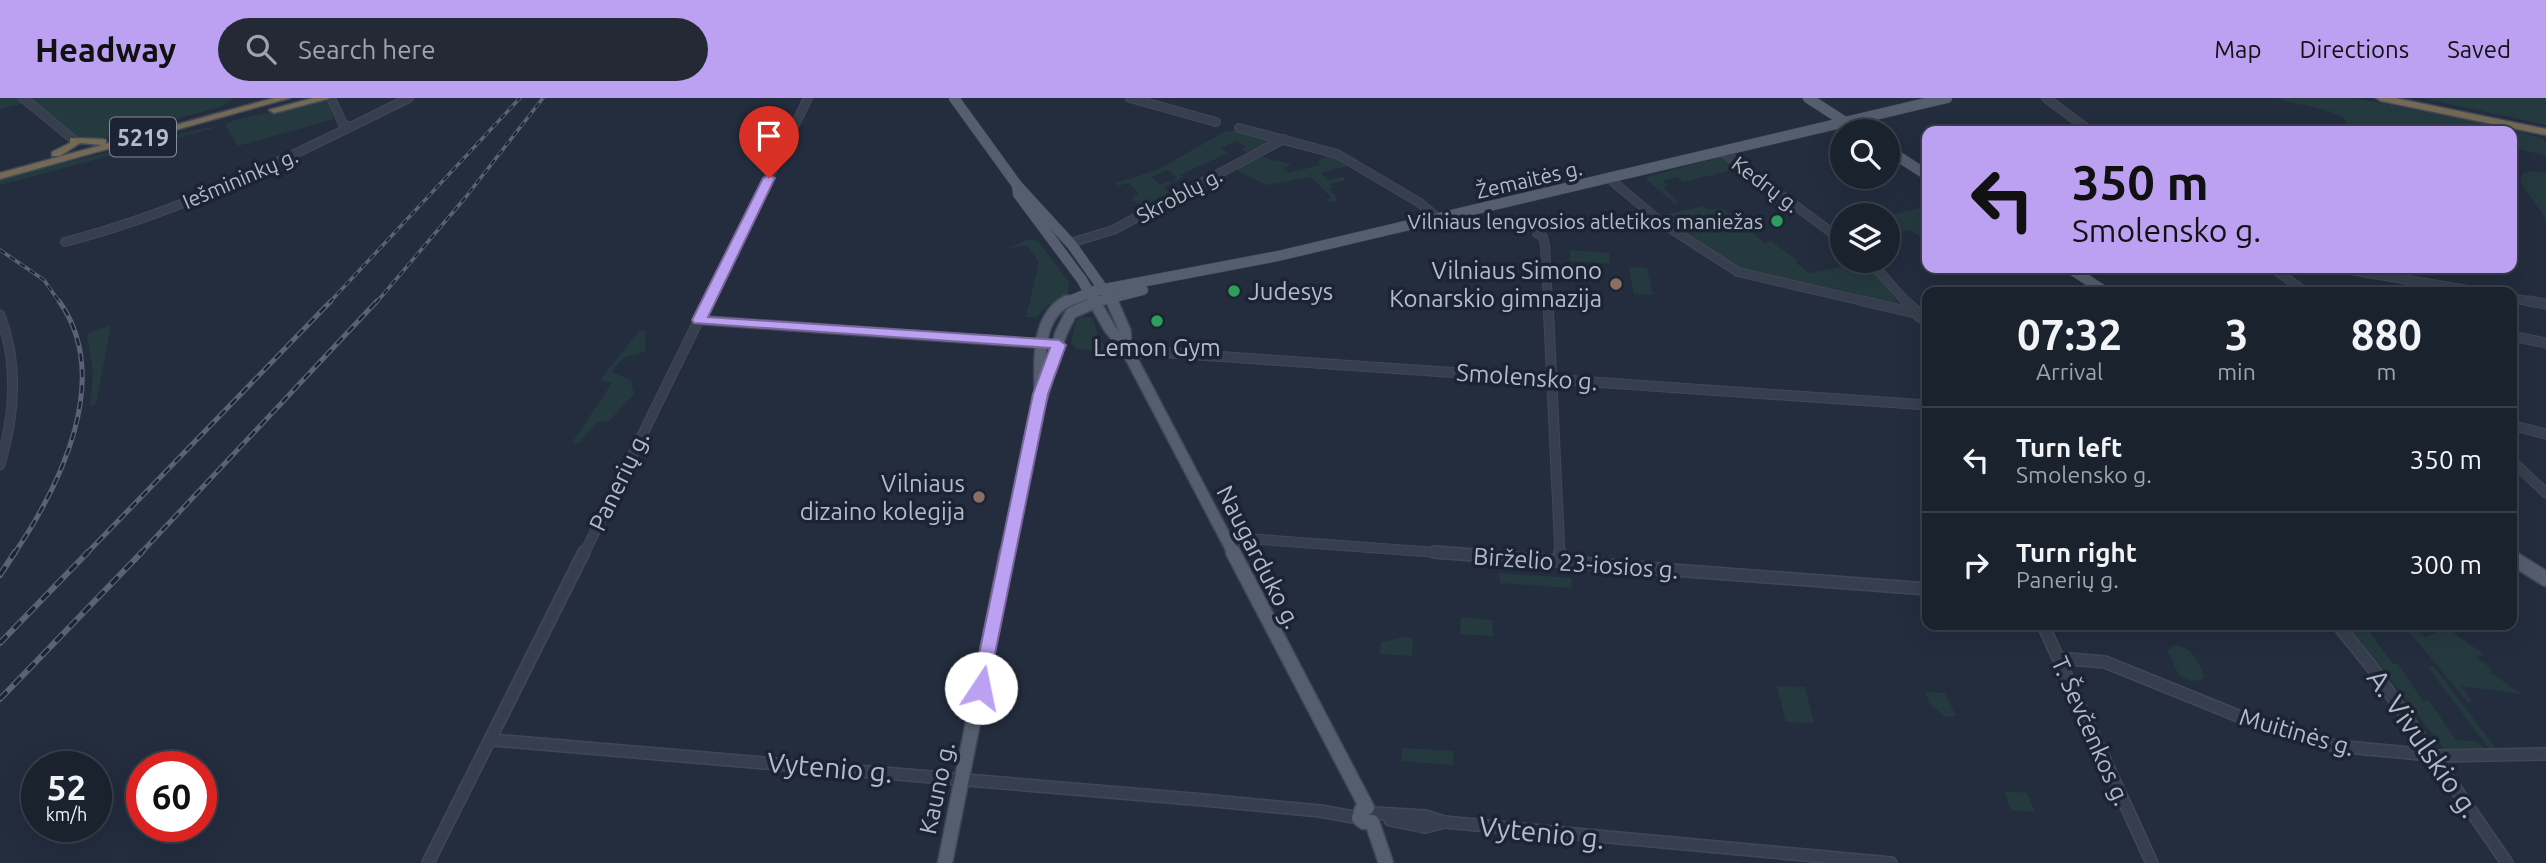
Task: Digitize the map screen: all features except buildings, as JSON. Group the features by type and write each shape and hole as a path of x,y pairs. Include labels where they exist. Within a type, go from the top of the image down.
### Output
{"highway":[{"path":"209,113 239,98"},
{"name":"5219","path":"0,170 268,98"},
{"name":"5219","path":"0,176 285,98"},
{"path":"116,145 326,98"},
{"path":"2381,98 2546,130"},
{"path":"2409,98 2546,130"},
{"path":"56,154 75,144 74,140 102,142"}],"main road":[{"name":"Naugarduko g.","path":"954,98 1017,185 1070,243 1108,294 1128,337 1127,352"},
{"path":"1808,98 1841,119"},
{"name":"Žemaitės g.","path":"1863,119 1947,98"},
{"name":"Žemaitės g.","path":"1108,294 1611,180 1830,127"},
{"path":"1900,158 1922,172"},
{"name":"Naugarduko g.","path":"1017,185 1018,194 1094,298 1116,339 1127,352 1354,787 1386,863"},
{"path":"2077,273 2098,287"},
{"name":"Kauno g.","path":"945,863 1040,394 1043,345 1054,311 1066,302 1108,294"},
{"name":"Kauno g.","path":"1040,394 1066,320 1070,314 1094,298"},
{"path":"2517,560 2546,579"}],"street":[{"path":"23,98 74,140"},
{"path":"331,98 343,124 349,127"},
{"name":"Iešmininkų g.","path":"65,242 115,229 237,184 409,98"},
{"name":"Panerių g.","path":"428,863 492,740 808,98"},
{"path":"1130,98 1216,122"},
{"path":"2046,98 2083,126"},
{"path":"1239,128 1339,155 1420,203 1439,219"},
{"name":"Skroblų g.","path":"1070,243 1114,230 1284,139"},
{"name":"Kedrų g.","path":"1723,152 1830,231"},
{"path":"1611,180 1662,223 1706,254 1738,272 1922,317"},
{"path":"1537,233 1543,237 1545,245 1560,562"},
{"path":"1885,273 1904,299 1922,315"},
{"path":"2280,273 2298,287"},
{"path":"2367,273 2450,287"},
{"path":"1882,307 1900,306 1904,299"},
{"path":"2517,299 2546,304"},
{"path":"0,315 9,350 15,394 10,435 0,466"},
{"path":"699,320 1059,345"},
{"path":"2517,337 2546,342"},
{"name":"Smolensko g.","path":"1127,352 1922,405"},
{"path":"2517,427 2546,434"},
{"path":"2517,465 2544,490"},
{"name":"Birželio 23-iosios g.","path":"1226,543 1254,540 1922,589"},
{"name":"T. Ševčenkos g.","path":"2045,630 2152,863"},
{"name":"A. Vivulskio g.","path":"2343,630 2354,641 2507,863"},
{"name":"Muitinės g.","path":"2058,658 2104,662 2292,736 2379,753 2434,756 2546,754"},
{"name":"Vytenio g.","path":"492,740 961,778 1367,815 1426,827 1444,822 1891,863"},
{"name":"T. Ševčenkos g.","path":"2138,837 2146,863"}],"green space":[{"path":"0,98 235,98 220,107 96,140 82,140 33,101 0,109"},
{"path":"2276,98 2354,98 2499,126 2348,126 2330,112"},
{"path":"2422,98 2546,98 2546,125"},
{"path":"319,101 328,102 334,119 238,146 225,125 235,120"},
{"path":"214,128 0,185 0,179"},
{"path":"1234,130 1274,140 1251,154 1242,150 1246,147 1236,141 1221,148 1228,153 1180,175 1183,177 1176,181 1173,179 1177,177 1167,170 1151,177 1161,185 1168,181 1172,183 1162,188 1170,192 1144,206 1131,200 1138,193 1129,183 1118,186 1116,183 1157,170 1224,132"},
{"path":"2517,131 2543,139 2546,143 2546,156 2517,149"},
{"path":"1262,155 1273,162 1277,160 1292,165 1283,168 1289,173 1320,165 1318,161 1330,155 1351,165 1321,173 1328,180 1343,177 1346,180 1331,184 1333,187 1329,188 1338,200 1331,202 1325,200 1332,198 1311,177 1267,185 1238,171 1238,168"},
{"path":"1721,157 1740,168 1683,182 1677,177 1662,181 1668,186 1664,188 1678,203 1675,204 1647,180 1647,177"},
{"path":"2529,171 2546,173 2546,219 2520,182 2522,174"},
{"path":"1704,206 1708,209 1723,209 1765,243 1771,241 1798,261 1796,263 1809,273 1830,269 1830,273 1877,273 1898,303 1757,275 1735,267 1663,215"},
{"path":"1922,207 1922,238 1910,230 1900,232 1900,213"},
{"path":"1030,239 1038,241 1069,282 1068,293 1047,306 1036,317 1026,317 1039,262 1027,246 1007,248"},
{"path":"1570,250 1609,253 1610,264 1570,261"},
{"path":"1629,267 1647,268 1653,295 1634,294"},
{"path":"1081,316 1093,318 1099,338 1109,352 1077,349 1071,343 1076,322"},
{"path":"111,325 96,404 90,406 93,372 87,334"},
{"path":"645,330 645,352 623,358 611,372 631,380 634,394 609,421 597,422 579,443 572,443 612,383 600,380 639,331"},
{"path":"1499,573 1571,578 1572,588 1500,583"},
{"path":"1461,617 1492,620 1493,636 1460,634"},
{"path":"2352,630 2369,630 2393,664 2398,664 2423,701 2429,701 2456,740 2478,742 2484,749 2445,750"},
{"path":"2407,630 2416,630 2425,637 2450,630 2483,654 2476,657 2493,670 2490,672 2521,694 2461,686 2472,702 2468,702"},
{"path":"1413,638 1412,656 1380,654 1381,642"},
{"path":"2174,645 2181,646 2194,656 2205,677 2202,680 2192,681 2179,675 2167,651"},
{"path":"2428,667 2434,667 2497,750 2490,750"},
{"path":"1777,686 1805,687 1814,723 1786,722"},
{"path":"1925,692 1945,693 1956,716 1945,717 1929,703"},
{"path":"1402,748 1453,751 1453,765 1401,761"},
{"path":"2004,791 2027,793 2035,812 2011,810"}],"railway":[{"path":"329,303 520,98"},
{"path":"376,303 465,198 543,98"},
{"path":"0,250 44,280 60,303"},
{"path":"14,554 48,497 63,464 81,397 82,363 75,331 59,301"},
{"path":"86,554 331,301"},
{"path":"140,554 377,301"},
{"path":"0,575 15,552"},
{"path":"0,643 88,552"},
{"path":"0,699 142,552"}],"place":[{"name":"Vilniaus lengvosios atletikos maniežas","path":"1777,221"},
{"name":"Vilniaus Simono Konarskio gimnazija","path":"1616,284"},
{"name":"Judesys","path":"1234,291"},
{"name":"Lemon Gym","path":"1157,321"},
{"name":"Vilniaus dizaino kolegija","path":"979,497"}],"route":[{"path":"769,178 699,320 1059,345 1040,394 981,688"}]}
